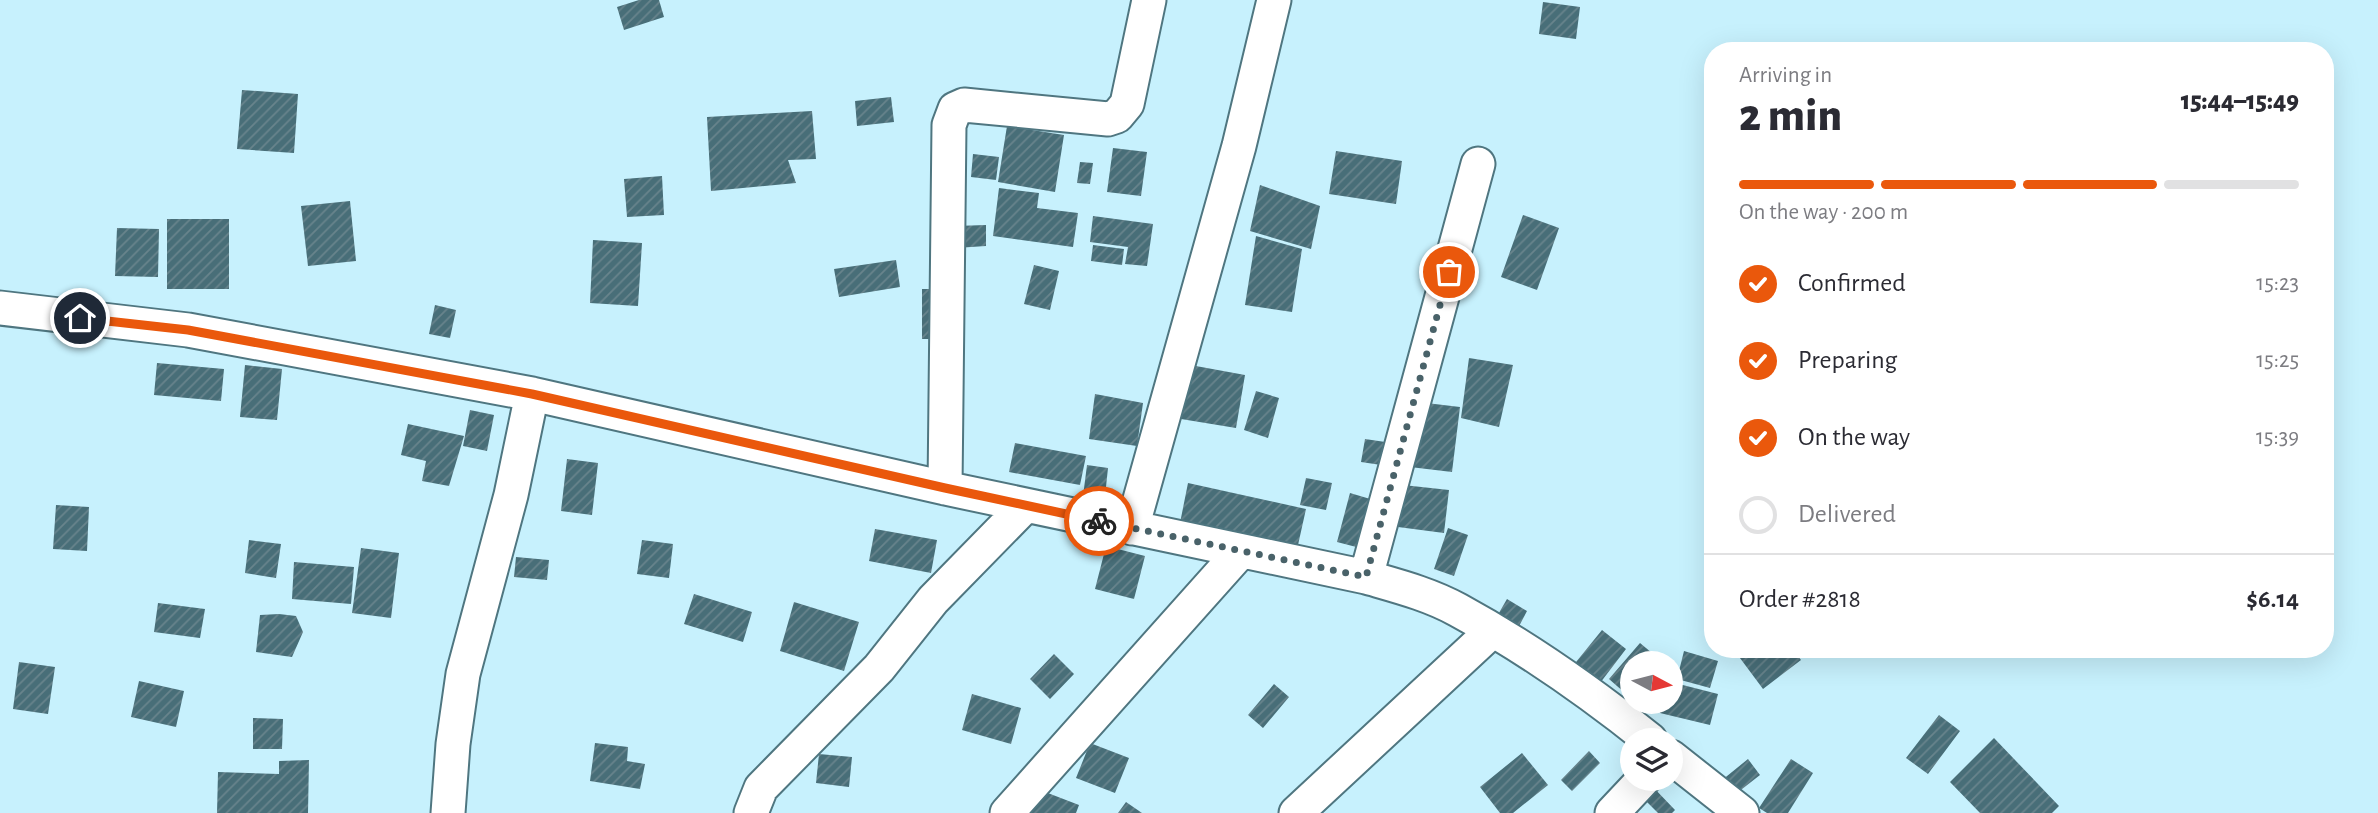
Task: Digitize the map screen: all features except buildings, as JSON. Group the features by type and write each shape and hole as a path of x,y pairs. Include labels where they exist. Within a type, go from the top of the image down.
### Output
{"street":[{"path":"945,488 949,125 955,109 964,105 1108,119 1116,116 1127,104 1132,88 1149,0"},
{"path":"1132,528 1239,146 1274,0"},
{"path":"1366,577 1478,164"},
{"path":"0,309 188,330 532,394 1025,506 1366,577 1415,591 1457,609 1590,692 1635,728"},
{"path":"448,813 453,744 463,674 505,519 532,394"},
{"path":"751,813 761,788 879,668 933,600 1025,506"},
{"path":"1007,813 1241,551"},
{"path":"1296,813 1492,631"},
{"path":"1683,766 1742,813"},
{"path":"1612,813 1633,791"}],"way so far":[{"path":"1099,521 1366,577 1449,272"}],"route":[{"path":"80,318 188,330 532,394 1099,521"}]}
